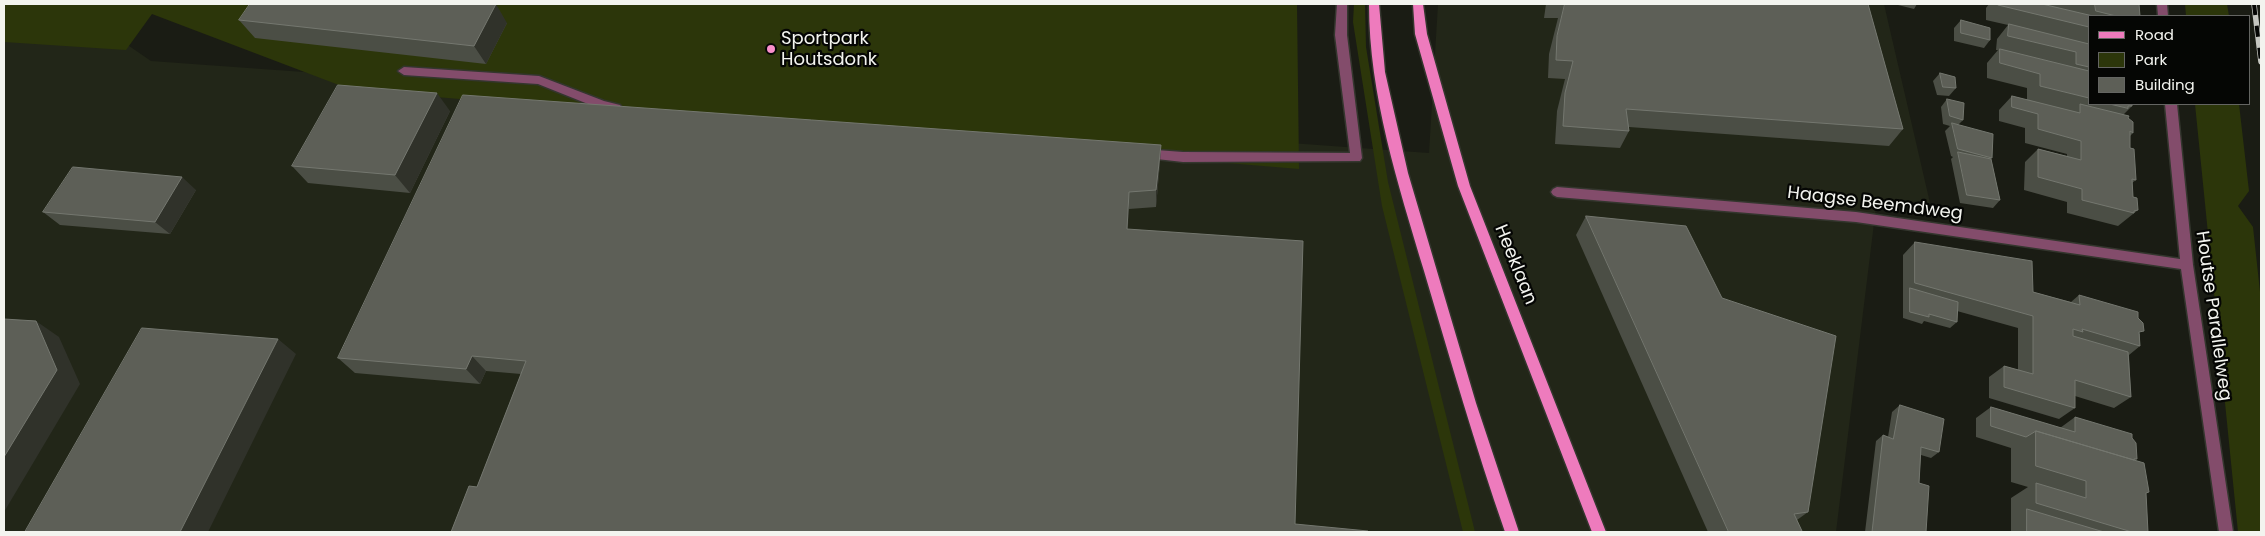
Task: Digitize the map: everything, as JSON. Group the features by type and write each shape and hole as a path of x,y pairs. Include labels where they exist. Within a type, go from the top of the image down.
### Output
{"main road":[{"path":"1374,4 1376,56 1397,160 1474,421 1512,532"},
{"name":"Heeklaan","path":"1418,4 1421,34 1464,186 1599,532"}],"street":[{"path":"1133,153 1183,157 1356,158 1341,36 1342,4"},
{"path":"404,71 539,80 602,105 629,111"},
{"name":"Houtse Parallelweg","path":"2171,105 2187,265 2226,532"},
{"name":"Haagse Beemdweg","path":"1557,192 1856,217 2187,265"}],"shaded area":[{"path":"4,4 68,4 151,61 1429,153 1438,4 1884,4 1930,203 1877,199 1836,532 4,532"}],"green space":[{"name":"Sportpark Houtsdonk","path":"4,4 1297,4 1299,169 352,90 152,14 126,50 4,42"},
{"path":"1354,4 1365,4 1366,47 1388,182 1475,532 1463,532 1382,206 1353,22"},
{"path":"2185,4 2227,4 2229,15 2186,15"},
{"path":"2195,105 2239,105 2249,191 2238,206 2253,227 2261,301 2261,532 2238,532"}],"building":[{"path":"250,4 496,4 474,46 239,20"},
{"path":"1565,4 1868,4 1903,129 1626,109 1629,131 1563,126 1565,93 1573,61 1556,60 1557,36"},
{"path":"2042,4 2089,15 2088,27 1998,5"},
{"path":"2095,4 2139,4 2140,15 2112,15 2096,11"},
{"path":"1961,20 1990,28 1990,40 1961,33"},
{"path":"2009,24 2088,44 2088,67 2076,64 2076,52 2008,36"},
{"path":"2000,49 2088,71 2088,98 2040,86 2040,74 2000,63"},
{"path":"1940,73 1955,77 1956,88 1943,87"},
{"path":"338,85 437,93 395,175 292,166"},
{"path":"463,95 1161,145 1156,190 1129,192 1127,229 1303,241 1295,524 1368,532 451,532 469,486 477,487 526,361 472,356 466,369 338,358"},
{"path":"2012,96 2080,113 2080,104 2129,116 2128,118 2133,122 2133,133 2130,131 2130,148 2134,149 2136,180 2132,179 2133,197 2137,198 2138,210 2134,211 2134,213 2082,200 2082,189 2038,177 2038,149 2081,160 2081,141 2038,129 2038,114 2012,107"},
{"path":"1947,99 1964,103 1963,120 1950,116"},
{"path":"2114,105 2132,105 2128,106 2128,108"},
{"path":"1952,123 1993,134 1992,158 1958,149"},
{"path":"1958,152 1991,159 2000,200 1967,195"},
{"path":"73,167 182,177 155,222 43,212"},
{"path":"1586,216 1686,226 1722,298 1836,336 1808,512 1794,514 1802,531 1729,532"},
{"path":"1915,242 2032,261 2033,292 2080,305 2079,295 2138,312 2138,318 2143,323 2144,331 2139,332 2140,346 2082,329 2083,332 2073,329 2073,336 2128,352 2131,397 2075,380 2075,408 2004,387 2004,366 2033,374 2033,316 1915,283"},
{"path":"1910,288 1958,302 1957,322 1929,314 1929,317 1910,312"},
{"path":"4,319 36,321 57,370 4,457"},
{"path":"142,328 278,339 180,532 25,532"},
{"path":"1900,405 1944,419 1939,452 1921,447 1919,483 1929,486 1926,532 1872,532 1883,435 1893,439"},
{"path":"1991,407 2075,432 2075,417 2132,434 2132,438 2136,443 2137,459 2134,460 2036,431 2026,437 1991,426"},
{"path":"2036,431 2144,463 2149,492 2146,493 2148,532 2132,532 2036,503 2036,483 2086,498 2086,481 2036,466"},
{"path":"2027,509 2104,532 2027,532"}],"railway":[{"path":"2254,4 2261,62"}],"place":[{"name":"Sportpark Houtsdonk","path":"771,49"}]}
